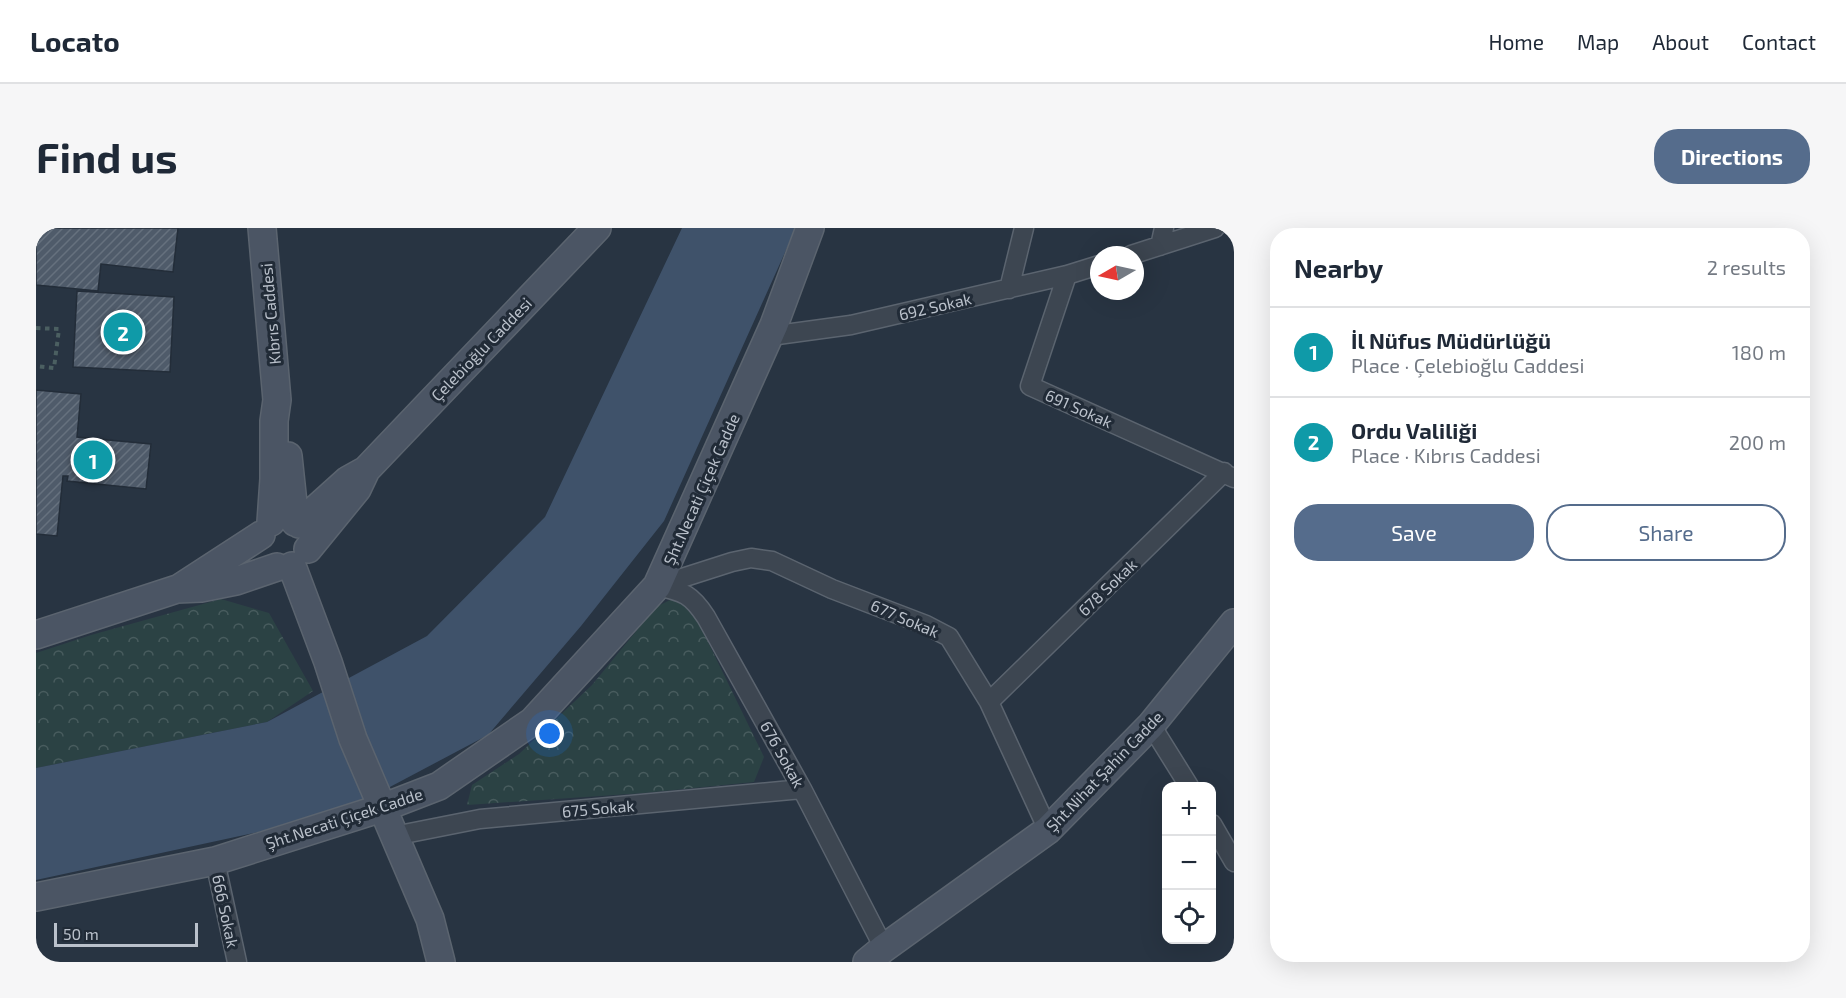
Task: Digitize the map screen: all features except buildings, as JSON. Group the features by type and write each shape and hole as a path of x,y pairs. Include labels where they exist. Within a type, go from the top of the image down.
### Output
{"street":[{"name":"Kıbrıs Caddesi","path":"262,228 277,400 274,421 274,479 286,541"},
{"name":"Çelebioğlu Caddesi","path":"286,541 357,489 366,470 597,228"},
{"name":"Şht.Necati Çiçek Cadde","path":"36,897 215,861 382,808 439,786 533,721 657,586 770,336 810,228"},
{"path":"1009,289 1024,228"},
{"path":"1144,247 1162,237 1215,228"},
{"name":"692 Sokak","path":"770,336 851,326 1090,268"},
{"name":"691 Sokak","path":"1067,275 1030,386 1229,475"},
{"name":"678 Sokak","path":"989,702 1229,475"},
{"path":"36,635 177,589 201,588 236,581 286,541 353,739 429,919 441,962"},
{"name":"677 Sokak","path":"657,586 732,562 752,558 772,561 832,589 926,625 949,638 989,702 1048,830"},
{"name":"676 Sokak","path":"657,586 690,596 722,642 802,789 875,955"},
{"name":"Şht.Nihat Şahin Cadde","path":"875,955 1048,830 1151,725 1234,623"},
{"path":"1151,725 1187,782"},
{"name":"675 Sokak","path":"394,836 480,819 802,789"},
{"path":"1216,831 1234,862"},
{"name":"666 Sokak","path":"215,861 237,962"}],"path":[{"path":"36,328 59,329 54,368 36,366"}],"green space":[{"path":"221,599 269,613 313,691 267,722 36,768 36,653 91,635"},
{"path":"672,599 690,605 764,757 754,782 644,793 467,805 472,785 519,754 592,685 656,607"}],"water":[{"path":"682,228 796,228 664,521 581,626 488,735 337,815 36,880 36,768 267,722 427,636 545,517"}],"place":[{"name":"Ordu Valiliği","path":"123,332"},
{"name":"İl Nüfus Müdürlüğü","path":"93,460"}]}
